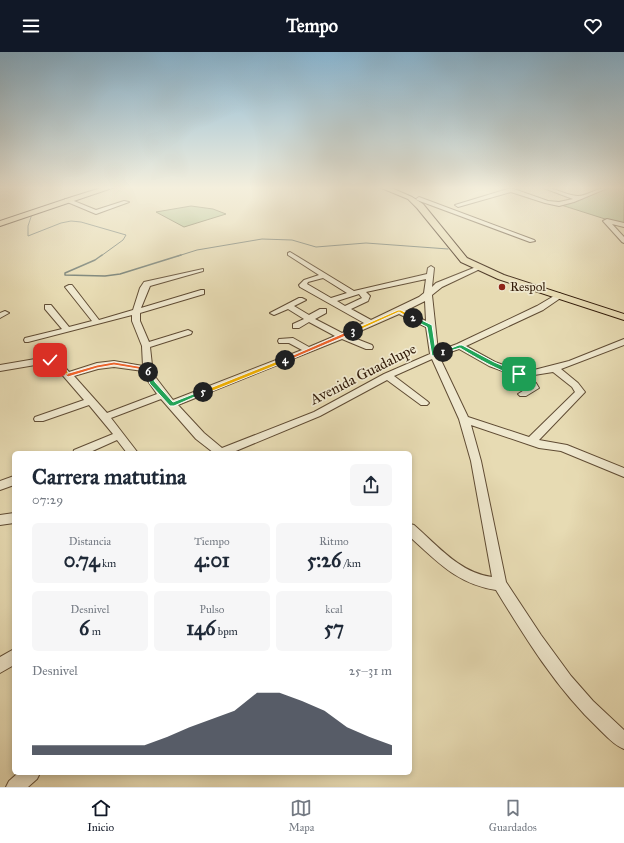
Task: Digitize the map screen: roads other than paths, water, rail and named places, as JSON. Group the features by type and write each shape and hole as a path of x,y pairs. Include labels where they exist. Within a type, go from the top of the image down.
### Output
{"main road":[{"path":"432,221 464,260 478,268 624,317"},
{"path":"439,221 450,236 451,243"}],"street":[{"path":"479,221 532,241"},
{"path":"606,221 624,241"},
{"path":"608,221 624,225"},
{"path":"290,254 340,285 366,296 365,299 345,309"},
{"path":"172,404 309,350 400,311 428,294 439,285 478,268"},
{"path":"201,270 147,284 144,288 136,313 136,321 146,346 147,369 153,382 200,436 219,451"},
{"path":"331,300 430,272 428,294 434,355 464,419 476,461 500,584 519,615 575,693 624,741"},
{"path":"325,275 306,281 303,284 370,323"},
{"path":"331,300 332,295 340,285"},
{"path":"68,287 97,322"},
{"path":"28,340 136,313 200,292"},
{"name":"Avenida Guadalupe","path":"226,451 317,414 387,376 434,355 460,346 540,308 559,295"},
{"path":"274,313 302,300"},
{"path":"288,306 310,319 369,346"},
{"path":"48,307 67,330"},
{"path":"296,326 323,311"},
{"path":"400,311 430,326"},
{"path":"146,346 188,332"},
{"path":"282,341 292,341 309,350"},
{"path":"460,346 492,364 519,374 528,374 554,368 597,354 624,342"},
{"path":"0,368 53,360 57,362 105,417 118,436 131,451"},
{"path":"68,375 97,366 114,364 147,369"},
{"path":"531,441 580,392 575,385 554,368"},
{"path":"519,374 534,387 524,394"},
{"path":"387,376 424,403"},
{"path":"105,417 163,395"},
{"path":"39,419 90,401"},
{"path":"464,419 531,441 563,448 624,473"},
{"path":"83,451 118,436"},
{"path":"0,486 12,481"},
{"path":"0,520 12,518"},
{"path":"412,531 458,571 480,581 500,584"},
{"path":"0,665 12,658"},
{"path":"15,787 29,775"}],"waterway":[{"path":"30,221 28,236 61,223 69,221"},
{"path":"74,221 126,235 123,240 101,256"},
{"path":"178,256 197,250 262,239 292,240 316,247 366,243 448,249"},
{"path":"102,255 95,260 65,273 65,275 105,276 120,274 181,255"}],"place":[{"name":"Respol","path":"502,287"}]}
